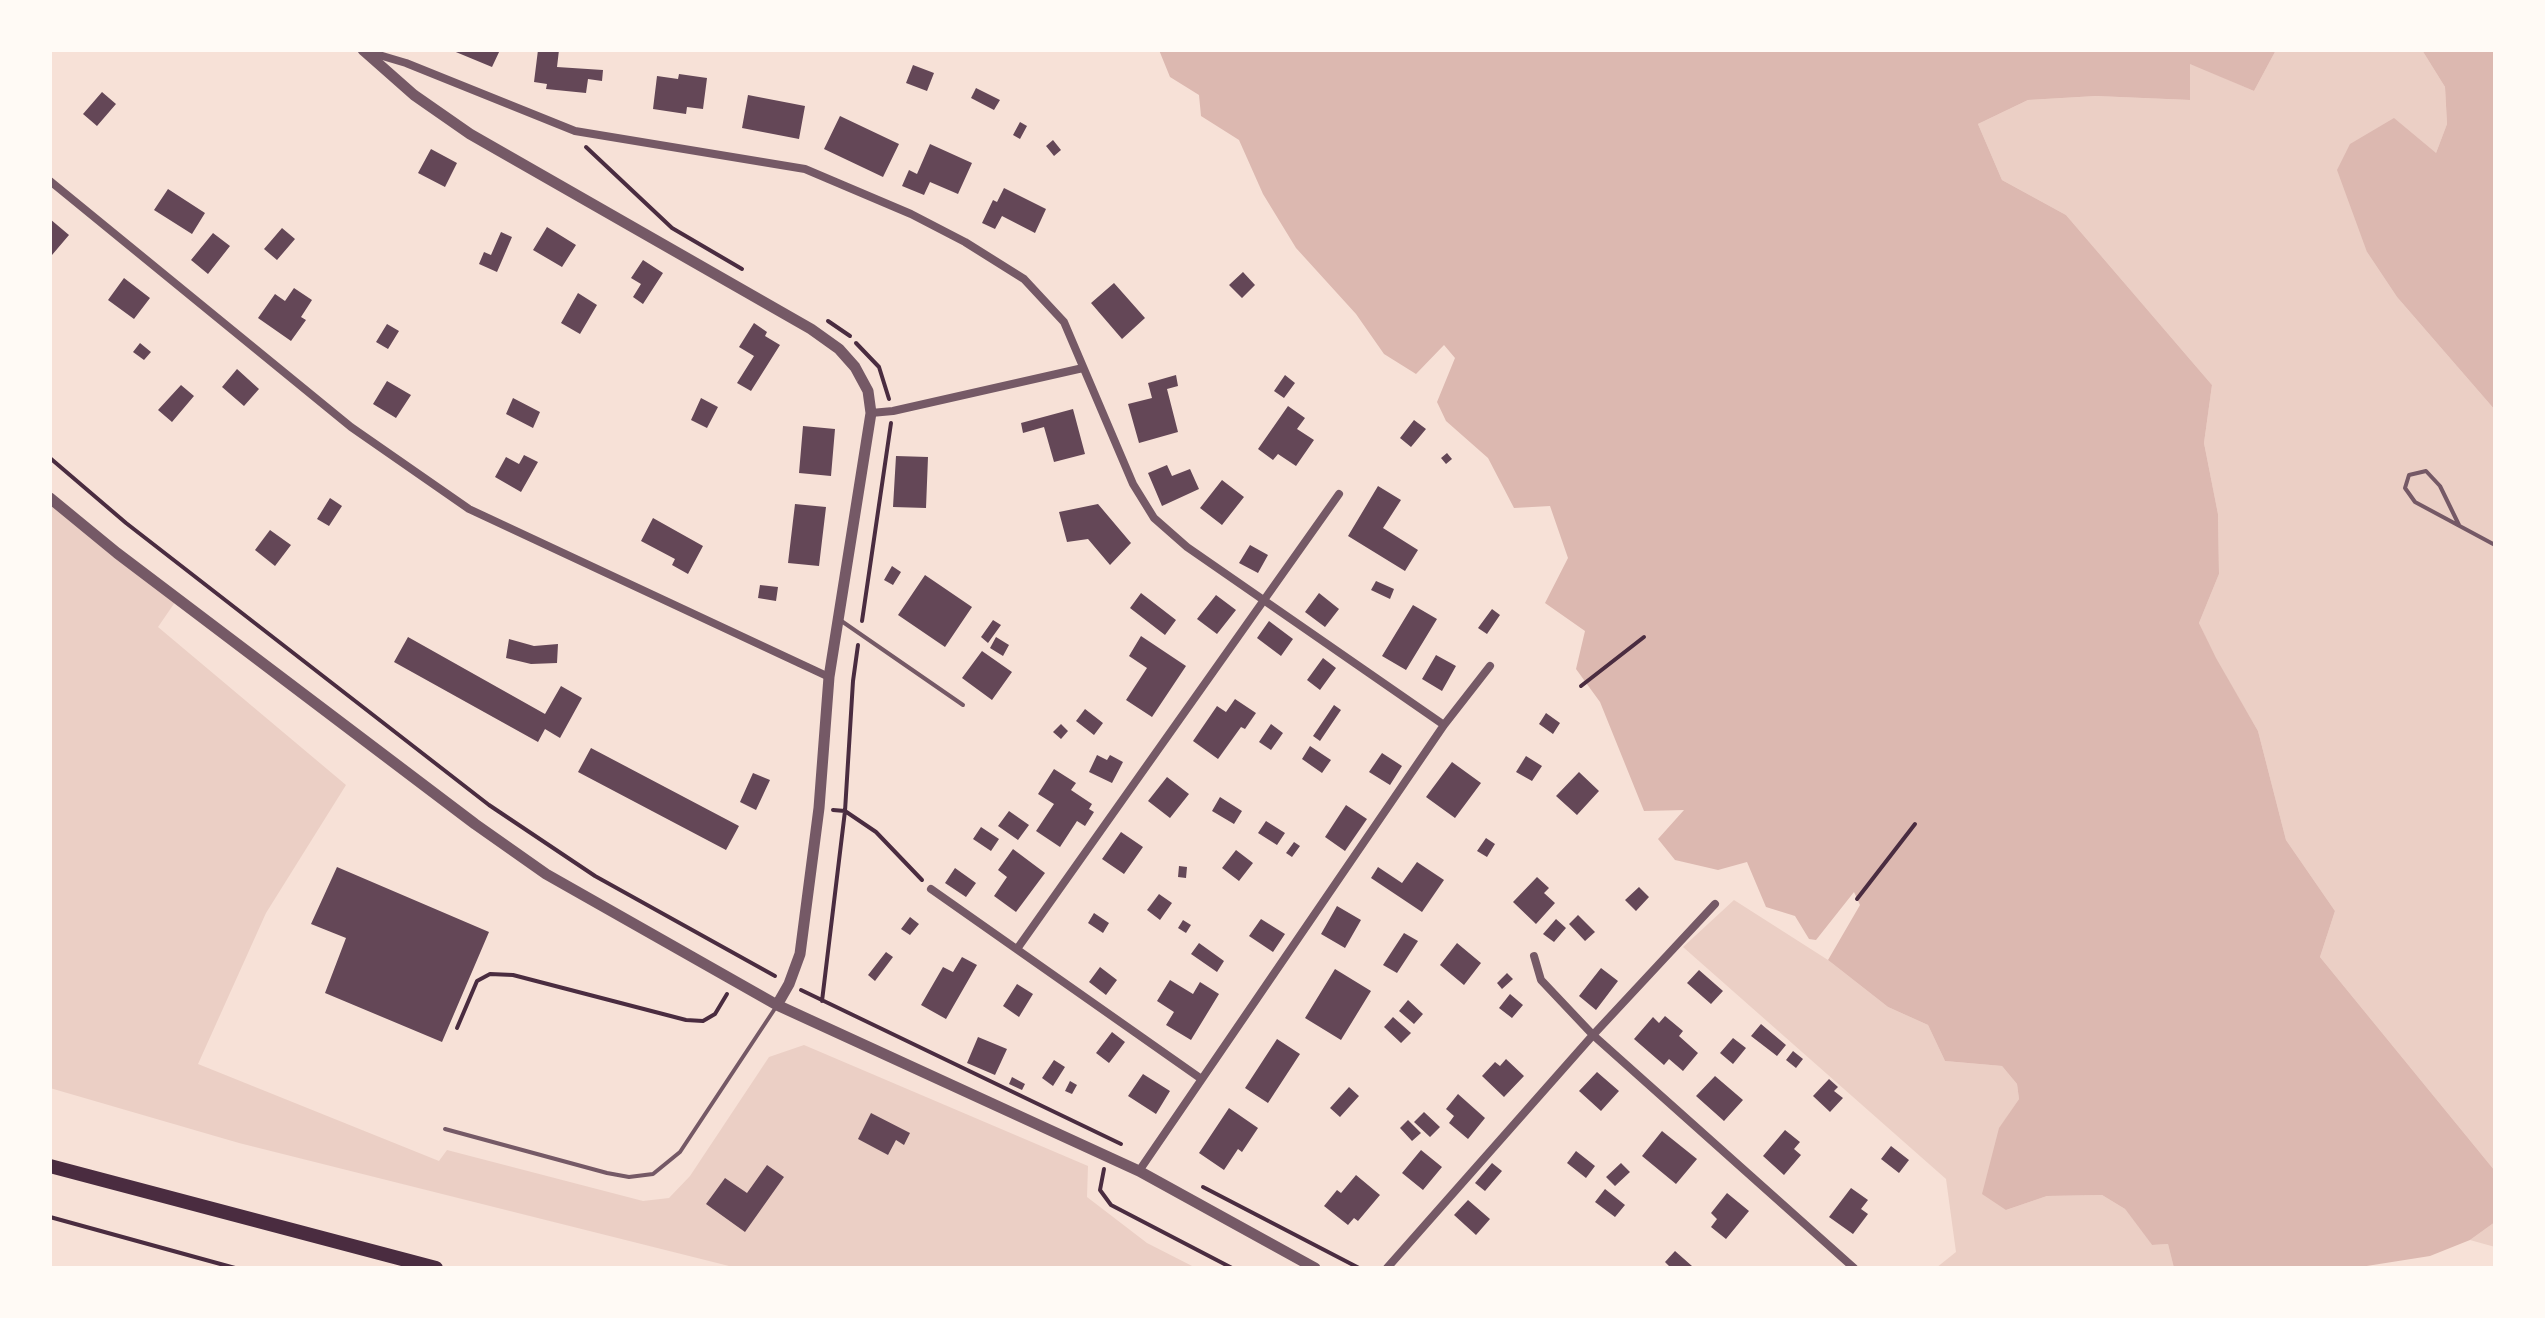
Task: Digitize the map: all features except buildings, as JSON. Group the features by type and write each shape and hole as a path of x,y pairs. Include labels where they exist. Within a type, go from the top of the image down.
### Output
{"highway":[{"path":"50,1166 436,1268"}],"street":[{"path":"364,50 406,63 575,131 805,169 911,214 965,242 1024,279 1064,322 1133,484 1154,518 1187,547 1444,725"},
{"path":"364,50 414,95 470,134 811,329 839,349 855,367 868,391 871,413 829,677 819,808 800,954 777,1005"},
{"path":"50,181 351,427 469,509 829,677"},
{"path":"871,413 893,411 1083,368"},
{"path":"1017,949 1339,494"},
{"path":"50,498 117,553 475,824 546,874 777,1005 1139,1171 1315,1268"},
{"path":"1139,1171 1444,725 1490,666"},
{"path":"931,889 1200,1078"},
{"path":"1387,1268 1593,1035 1715,904"},
{"path":"1534,956 1541,980 1593,1035 1854,1268"}],"lane":[{"path":"2459,525 2440,486 2426,471 2409,475 2405,488 2415,502 2495,545"},
{"path":"839,619 963,705"},
{"path":"445,1129 607,1173 629,1177 653,1174 680,1152 777,1005"}],"path":[{"path":"575,131 586,148 672,228 752,275"},
{"path":"818,314 844,330 879,367 893,411 853,681 845,811 822,1001"},
{"path":"50,458 139,533 489,805 595,876 822,1001 1118,1142 1146,1159"},
{"path":"1581,686 1644,637"},
{"path":"819,808 845,811 876,832 931,889"},
{"path":"1857,899 1915,824"},
{"path":"457,1028 477,981 490,974 513,975 686,1020 703,1021 715,1014 747,961"},
{"path":"1118,1142 1104,1171 1100,1190 1111,1205 1232,1268"},
{"path":"1194,1182 1358,1268"},
{"path":"50,1217 235,1268"}],"shaded area":[{"path":"1159,50 2276,50 2254,91 2190,64 2190,100 2096,96 2028,100 1978,124 2002,180 2066,215 2212,385 2204,443 2218,514 2219,574 2199,623 2258,731 2286,840 2335,911 2320,957 2495,1171 2495,1222 2470,1240 2430,1256 2354,1268 2174,1268 2168,1244 2152,1245 2125,1209 2102,1195 2047,1196 2006,1210 1982,1194 1999,1128 2019,1099 2017,1084 2002,1066 1945,1061 1928,1025 1888,1007 1828,960 1860,905 1854,892 1816,940 1809,939 1795,916 1766,907 1747,862 1718,870 1675,860 1658,839 1684,810 1644,811 1600,702 1576,669 1585,631 1545,603 1568,558 1550,506 1514,508 1488,458 1446,421 1437,402 1455,358 1444,345 1416,374 1384,354 1356,314 1296,248 1263,194 1239,140 1201,116 1199,95 1170,77"},
{"path":"2276,50 2422,50 2445,87 2447,124 2436,153 2367,252 2397,297 2495,410 2495,1171 2320,957 2335,911 2286,840 2258,731 2215,658 2199,623 2219,574 2218,514 2204,443 2212,385 2066,215 2002,180 1978,124 2028,100 2096,96 2190,100 2190,63 2254,91"},
{"path":"2422,50 2495,50 2495,410 2397,297 2367,252 2337,170 2350,144 2394,118 2436,153 2447,124 2445,87"},
{"path":"50,496 180,595 158,627 346,785 266,913 198,1064 439,1161 447,1150 643,1201 669,1198 690,1176 769,1057 804,1045 1088,1166 1087,1197 1147,1243 1196,1268 737,1268 239,1143 50,1088"},
{"path":"1734,900 1828,960 1888,1007 1928,1025 1945,1061 2002,1066 2017,1084 2019,1099 1999,1129 2006,1210 2047,1196 2102,1195 2125,1209 2152,1245 2168,1244 2174,1268 1936,1268 1956,1252 1946,1179 1683,947"},
{"path":"2495,1222 2495,1247 2470,1240"}]}
